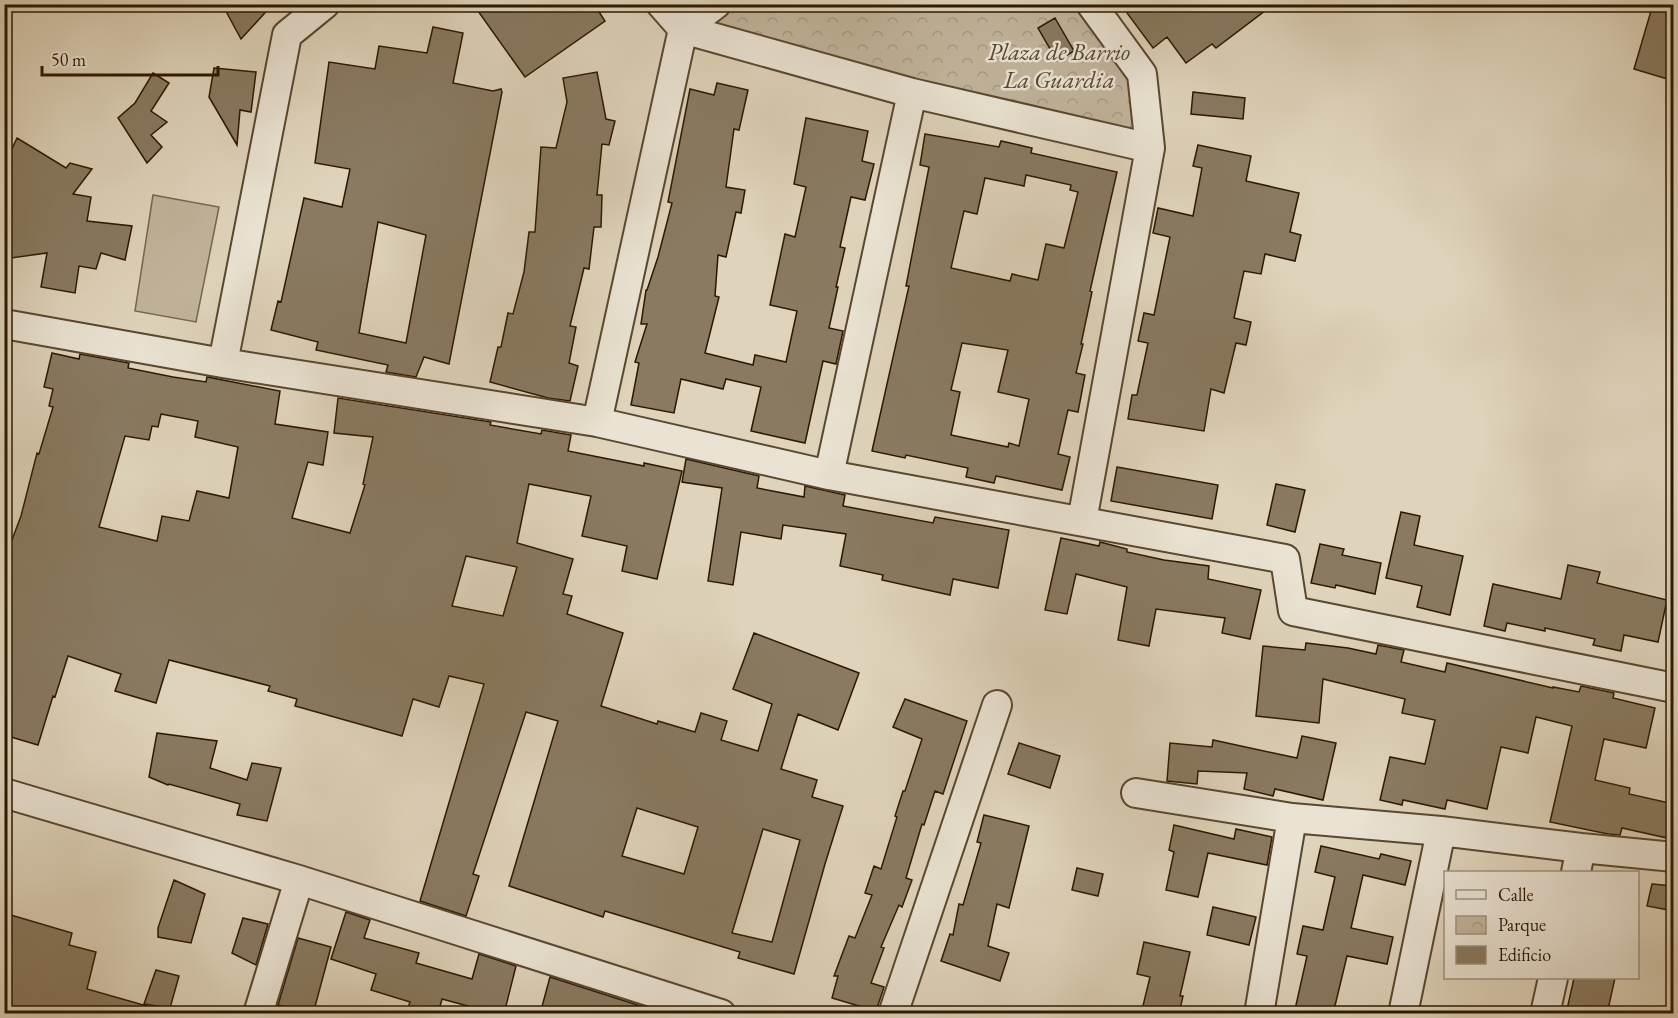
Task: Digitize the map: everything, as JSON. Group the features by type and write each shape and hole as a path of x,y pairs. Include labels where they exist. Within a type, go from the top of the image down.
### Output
{"street":[{"path":"223,363 287,35 325,4"},
{"path":"661,4 683,29 912,93 1150,148"},
{"path":"597,422 683,29 716,4"},
{"path":"1082,521 1150,148 1142,74 1091,4"},
{"path":"829,475 912,93"},
{"path":"4,324 223,363 597,422 829,475 1285,559 1293,611 1674,688"},
{"path":"893,1014 997,705"},
{"path":"4,793 299,880 722,1014"},
{"path":"1136,793 1293,818 1441,831 1578,860 1674,857"},
{"path":"1259,1014 1293,818"},
{"path":"1403,1014 1441,831"},
{"path":"258,1014 299,880"},
{"path":"1545,1014 1553,979"}],"green space":[{"name":"Plaza de Barrio La Guardia","path":"716,5 1091,5 1142,74 1150,148 683,29"},
{"path":"153,195 219,207 196,322 135,311"}],"building":[{"path":"222,4 273,4 241,39"},
{"path":"473,4 594,4 605,21 525,77"},
{"path":"1139,4 1274,4 1216,48 1212,44 1186,63 1167,37 1153,48 1127,13"},
{"path":"1653,4 1674,4 1674,81 1634,69"},
{"path":"1055,18 1074,51 1057,61 1038,28"},
{"path":"433,27 463,33 453,83 493,91 501,89 502,92 449,364 424,357 416,377 386,372 388,365 316,350 318,342 271,330 278,301 281,302 304,198 342,207 350,169 315,163 329,62 375,69 379,46 427,53","holes":["378,222 426,235 406,343 359,333"]},
{"path":"214,68 256,72 251,112 240,110 237,145 209,97"},
{"path":"597,72 606,119 615,121 609,145 602,144 597,195 602,195 601,227 594,227 589,269 584,268 570,326 576,327 569,363 578,366 570,401 548,398 490,382 498,347 501,347 508,313 513,314 524,272 529,232 535,232 541,147 556,148 567,102 563,78"},
{"path":"153,73 169,83 151,111 167,122 151,135 162,147 147,163 118,118 135,103"},
{"path":"717,83 748,90 739,130 734,129 726,187 745,190 741,213 736,212 726,257 718,255 715,296 719,297 705,353 753,365 755,355 786,362 797,311 770,305 785,234 795,237 806,187 794,184 806,118 868,131 862,161 874,164 865,200 851,197 840,247 845,248 829,328 843,331 836,364 823,361 805,443 751,431 761,387 726,379 723,389 681,379 674,413 631,405 639,363 635,362 647,324 641,324 646,290 658,257 672,203 668,202 690,89 714,95"},
{"path":"1193,92 1245,98 1243,119 1191,114"},
{"path":"925,134 999,147 1001,141 1032,148 1031,153 1117,172 1090,291 1092,292 1076,373 1085,375 1078,412 1068,410 1058,454 1070,457 1062,490 996,476 994,483 966,477 968,468 906,455 905,458 872,451 909,286 906,286 929,167 920,165","holes":["1026,175 1071,185 1070,190 1078,192 1064,248 1046,244 1038,280 1012,274 1010,281 951,268 964,211 977,214 985,178 1024,186","962,343 1008,350 998,392 1029,399 1019,446 1009,443 1008,447 951,435 960,392 951,390"]},
{"path":"17,138 66,168 70,163 92,169 73,194 91,197 87,221 132,226 125,260 101,253 96,269 79,266 75,293 41,287 47,253 4,259 4,166"},
{"path":"1198,145 1251,156 1246,181 1299,193 1290,232 1301,235 1295,261 1265,254 1261,274 1244,271 1234,318 1251,322 1246,345 1236,343 1224,393 1211,389 1204,431 1128,419 1132,395 1137,395 1148,343 1138,341 1144,313 1154,315 1170,237 1153,233 1158,208 1193,216 1202,168 1193,166"},
{"path":"52,353 79,359 80,354 129,363 128,368 173,377 206,382 207,377 280,391 275,424 328,432 323,465 308,462 292,518 350,533 365,485 363,484 373,437 334,433 338,398 491,422 490,425 541,434 542,430 571,435 568,451 682,471 657,579 622,571 627,546 582,536 591,496 529,484 517,543 573,559 563,594 572,596 567,614 623,633 601,706 657,724 658,721 695,732 701,713 727,721 721,740 758,751 772,704 733,689 754,633 859,673 838,730 798,714 781,769 817,780 812,797 843,806 794,974 738,958 740,952 605,911 603,917 509,886 558,721 526,712 473,874 479,876 466,916 420,901 484,684 449,676 439,707 413,699 402,736 295,706 297,699 268,691 270,686 169,660 156,703 115,691 121,674 68,656 38,745 4,735 4,561 21,516 37,453 39,454 53,407 49,406 53,389 44,387","holes":["161,414 198,421 195,437 238,447 229,498 197,491 189,521 162,516 157,541 99,527 125,436 149,440 152,426 158,427","466,556 517,567 503,616 452,606","637,808 698,827 684,874 622,856","763,829 800,840 772,942 732,933"]},
{"path":"686,459 759,476 757,488 804,497 805,486 845,495 843,506 933,523 935,517 1009,530 998,588 953,579 950,595 882,580 883,575 840,566 846,534 783,525 781,539 741,532 733,585 708,581 722,488 682,482"},
{"path":"1117,467 1218,485 1212,519 1111,501"},
{"path":"1276,484 1305,490 1295,532 1267,525"},
{"path":"1401,512 1420,516 1414,545 1463,556 1450,615 1417,607 1422,586 1386,578"},
{"path":"1061,538 1099,546 1100,542 1127,549 1127,552 1209,566 1208,579 1261,590 1250,639 1222,633 1225,618 1156,609 1149,646 1118,640 1127,587 1076,574 1067,614 1045,610"},
{"path":"1320,544 1344,549 1342,555 1381,563 1375,594 1336,585 1335,588 1311,583"},
{"path":"1568,565 1600,572 1597,583 1667,600 1658,642 1624,635 1621,651 1593,645 1595,639 1545,628 1545,631 1507,623 1505,631 1484,626 1493,584 1561,599"},
{"path":"1306,643 1376,654 1378,645 1404,650 1401,662 1445,672 1447,663 1579,692 1581,686 1614,693 1613,698 1655,708 1646,748 1604,739 1595,780 1630,788 1629,794 1674,804 1667,838 1622,828 1620,835 1608,834 1550,822 1572,726 1536,717 1528,753 1501,747 1487,809 1447,800 1445,809 1403,800 1402,805 1380,800 1390,757 1425,764 1435,720 1402,713 1405,699 1323,679 1319,723 1256,716 1263,646 1305,650"},
{"path":"905,699 967,721 943,794 935,791 924,825 922,824 906,878 912,880 902,907 899,905 881,947 884,948 871,983 884,987 876,1011 832,998 838,976 834,976 849,936 855,938 872,895 865,893 874,866 881,869 897,817 895,816 922,739 893,727"},
{"path":"157,733 217,741 210,768 247,780 252,763 281,768 267,821 237,815 240,804 168,785 149,777"},
{"path":"1302,736 1336,743 1323,800 1275,789 1273,796 1244,789 1247,773 1198,771 1197,784 1167,781 1170,743 1212,747 1213,740 1297,758"},
{"path":"1019,743 1060,756 1050,788 1008,774"},
{"path":"984,815 1029,826 1009,908 997,904 988,946 1009,953 1000,981 941,961 950,934 953,935 959,904 963,905 981,843 977,842"},
{"path":"1174,825 1234,839 1236,829 1272,837 1267,865 1208,853 1198,897 1166,890 1174,852 1169,850"},
{"path":"1321,846 1379,859 1381,854 1411,861 1405,885 1363,875 1351,928 1393,937 1387,964 1347,956 1333,1014 1294,1014 1307,956 1297,954 1303,926 1323,930 1335,877 1315,872"},
{"path":"1077,868 1103,874 1098,896 1072,890"},
{"path":"174,880 205,894 191,943 158,937 158,928"},
{"path":"1652,884 1674,886 1674,911 1647,906"},
{"path":"1213,907 1256,917 1249,945 1207,935"},
{"path":"346,912 370,920 364,938 419,953 416,963 472,979 479,954 516,966 504,1014 442,999 438,1014 406,1014 410,1002 371,990 376,974 331,959"},
{"path":"4,913 72,933 69,945 96,952 87,989 154,1008 153,1014 28,1014 4,1006"},
{"path":"243,918 268,924 256,965 232,953"},
{"path":"298,938 331,947 313,1014 278,1005"},
{"path":"1144,942 1190,952 1180,996 1183,996 1179,1014 1141,1014 1150,977 1137,974"},
{"path":"156,970 179,976 170,1008 144,1004"},
{"path":"550,977 650,1009 649,1014 540,1014"},
{"path":"1574,979 1615,979 1607,1014 1566,1014"}]}
